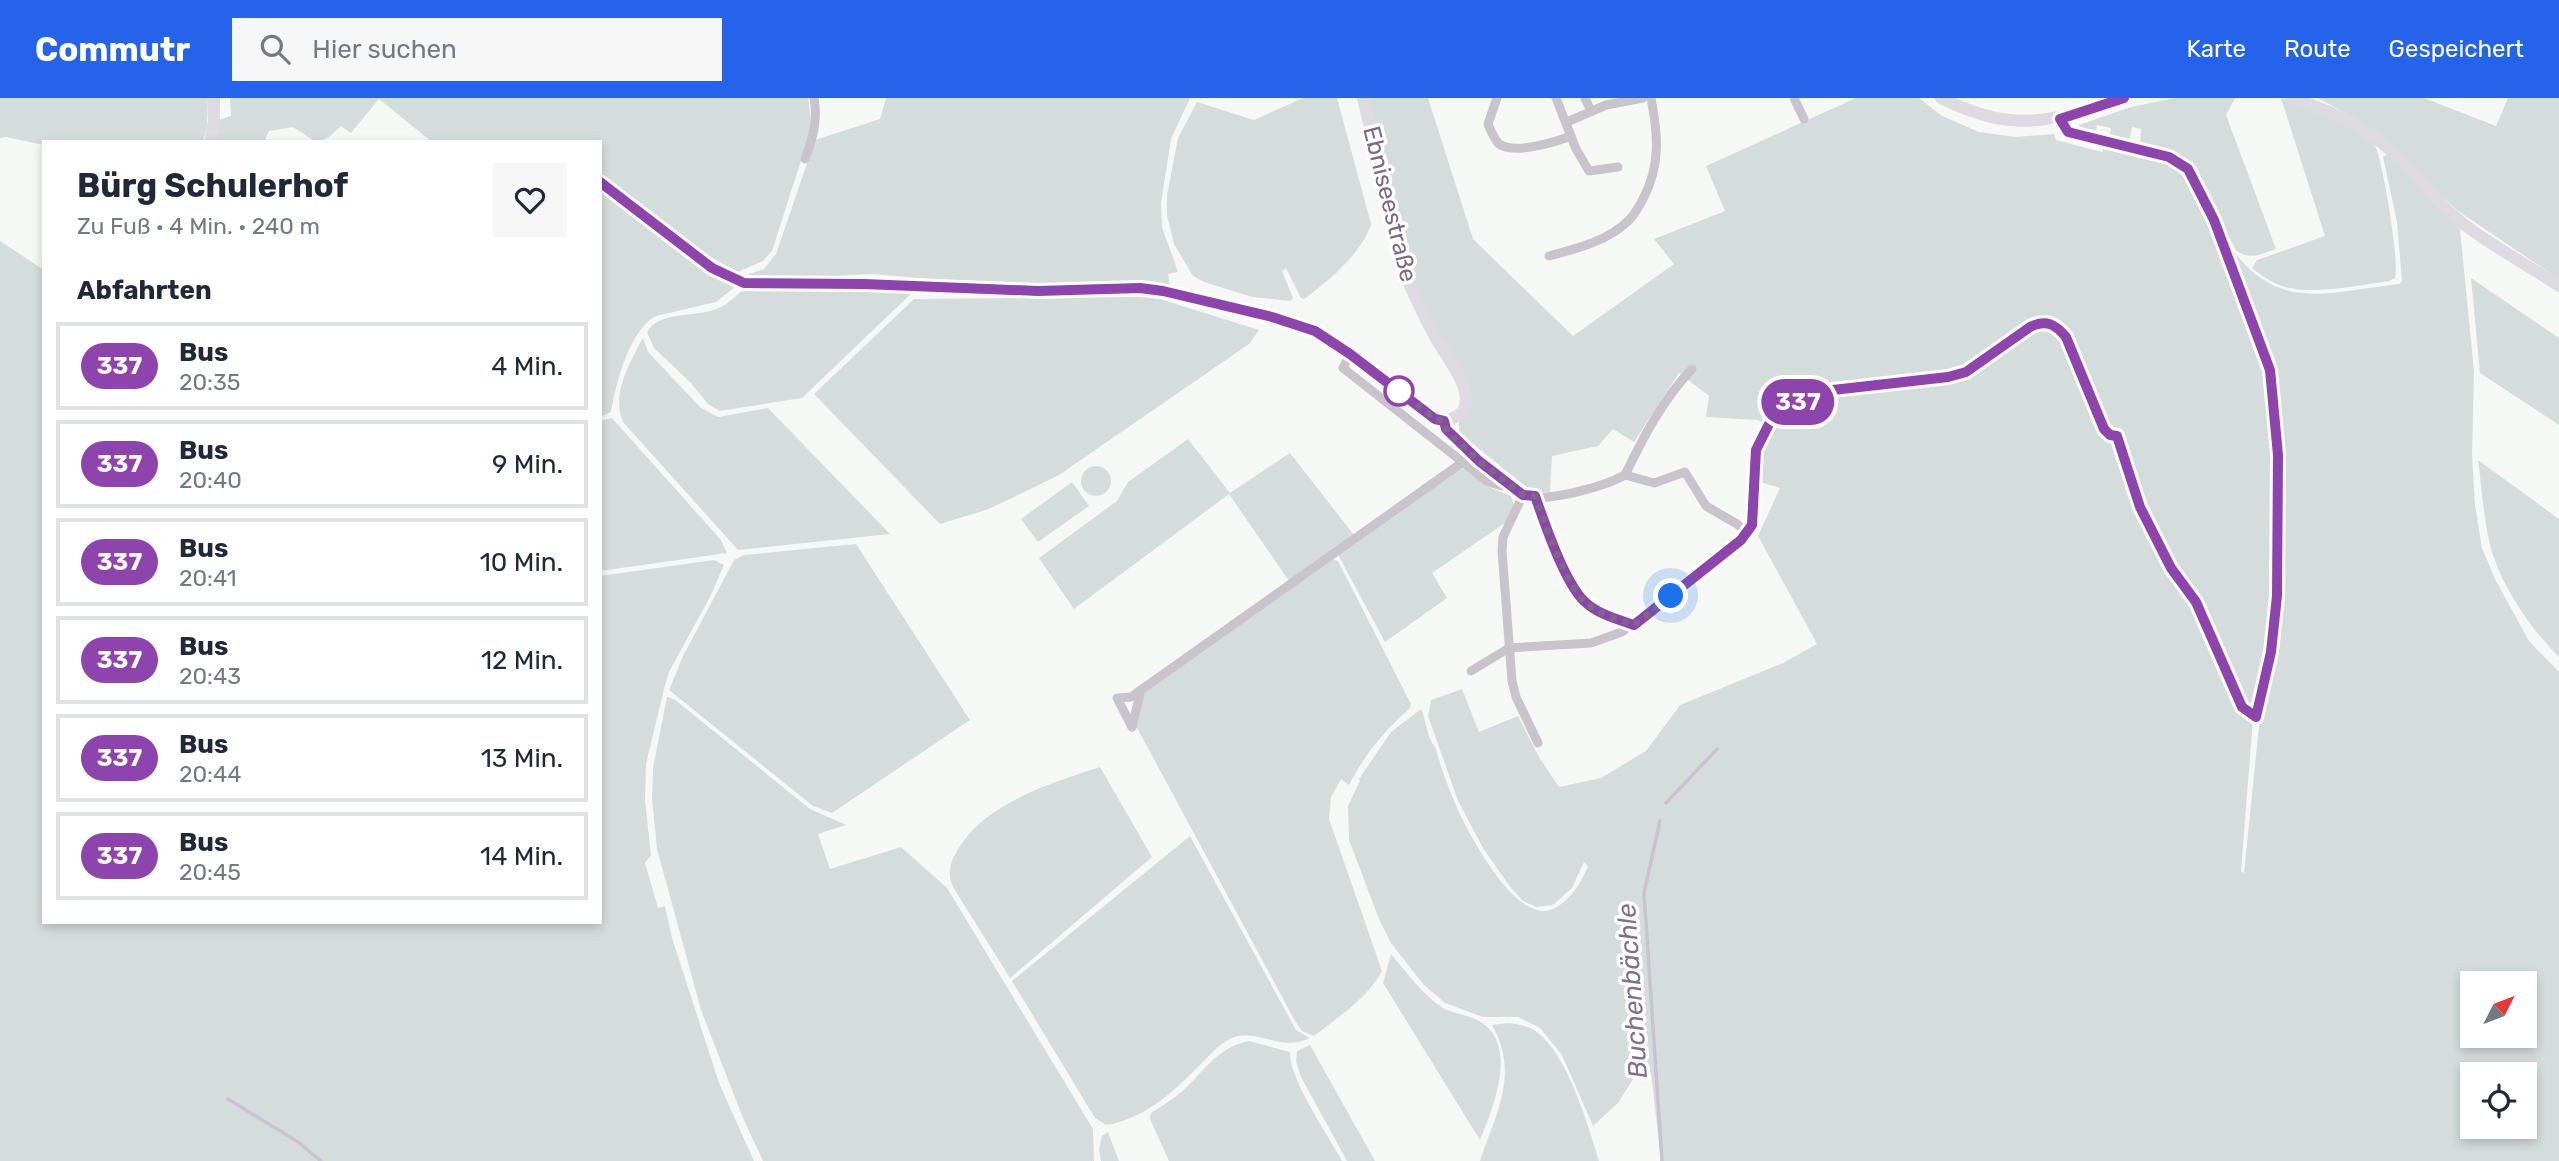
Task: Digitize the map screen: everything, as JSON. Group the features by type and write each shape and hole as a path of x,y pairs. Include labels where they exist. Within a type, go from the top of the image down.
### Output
{"street":[{"path":"210,140 214,98"},
{"path":"805,159 817,115 814,98"},
{"name":"Ebniseestraße","path":"1363,98 1405,274 1416,301 1454,369 1466,397 1461,413 1444,421"},
{"path":"1497,98 1488,124 1500,144 1507,147 1542,145 1570,136"},
{"path":"1556,98 1570,136 1589,171 1618,167"},
{"path":"1585,98 1591,111"},
{"path":"1567,122 1606,105 1643,98"},
{"path":"1549,256 1589,244 1610,233 1628,222 1638,208 1655,170 1658,149 1651,98"},
{"path":"1794,98 1804,119"},
{"path":"1941,98 1963,109 2007,121 2027,123 2060,119 2124,98"},
{"path":"2291,98 2354,125 2381,142 2398,156 2439,204 2466,226 2559,286"},
{"path":"602,184 712,268 744,283 864,284 1038,291 1140,288 1163,291 1299,325 1315,331 1350,354 1435,419 1444,421 1450,435 1523,495 1567,494 1592,489 1625,475 1654,483 1670,480 1685,472 1706,506 1747,532 1733,548 1634,625 1605,640 1508,648 1472,671"},
{"path":"1350,354 1343,368 1488,482 1503,486 1508,484"},
{"path":"1625,475 1639,446 1676,385 1692,369"},
{"path":"1141,690 1463,461"},
{"path":"1523,495 1503,537 1503,573 1508,648 1516,697 1538,743"},
{"path":"1535,496 1560,556 1585,602 1606,615 1634,625"}],"shaded area":[{"path":"0,98 208,98 204,140 42,140 42,145 0,138"},
{"path":"230,98 808,98 811,121 807,142 772,251 763,261 738,272 684,240 602,178 602,140 430,140 379,99 351,133 341,126 329,137 313,140 293,127 269,131 265,140 216,140 219,120 231,116"},
{"path":"886,98 1190,98 1171,139 1161,203 1162,227 1178,272 1168,274 1170,287 1132,282 992,284 871,274 798,278 746,275 764,269 776,254 815,140 880,119"},
{"path":"1303,98 1337,98 1371,224 1361,245 1334,275 1304,299 1286,268 1282,271 1293,298 1291,301 1252,297 1193,276 1174,244 1167,215 1167,195 1178,138 1197,102 1254,120"},
{"path":"1369,98 1428,98 1473,239 1573,336 1674,264 1654,239 1725,211 1706,166 1856,98 1919,98 1942,116 1979,132 2016,137 2054,134 2056,140 2102,152 2106,143 2153,153 2177,164 2191,179 2201,198 2256,333 2269,384 2274,459 2273,588 2269,635 2254,708 2248,708 2243,703 2201,607 2161,545 2136,489 2125,454 2120,455 2129,488 2144,523 2163,560 2196,609 2241,710 2253,719 2241,871 2244,873 2260,716 2277,643 2282,602 2280,419 2273,369 2220,232 2239,258 2258,276 2277,287 2298,293 2319,294 2399,284 2402,281 2397,222 2383,157 2387,154 2460,229 2474,371 2472,456 2475,505 2482,548 2495,579 2529,641 2559,672 2559,1161 1661,1161 1651,1072 1637,1073 1618,1103 1593,1126 1562,1055 1540,1028 1518,1017 1483,1017 1445,1003 1423,984 1391,943 1349,840 1348,806 1359,779 1391,732 1421,709 1455,803 1470,834 1495,874 1525,904 1540,911 1561,904 1575,890 1588,867 1584,862 1572,888 1553,905 1536,907 1523,901 1483,848 1458,801 1428,716 1431,700 1462,689 1479,732 1518,716 1539,757 1559,787 1601,778 1646,751 1680,705 1783,663 1817,644 1758,536 1780,488 1757,481 1762,447 1774,423 1793,407 1817,397 1931,381 1928,375 1841,385 1810,393 1792,401 1765,425 1758,420 1706,417 1709,396 1679,373 1634,442 1613,429 1598,446 1552,456 1550,492 1534,493 1459,433 1459,422 1470,406 1408,272"},
{"path":"2175,98 2235,98 2226,115 2276,249 2250,256 2236,250 2194,174 2186,164 2168,153 2140,146 2141,129 2132,127 2129,143 2109,138 2111,128 2097,125 2095,135 2079,127 2131,107"},
{"path":"2281,98 2344,124 2374,144 2389,209 2395,252 2395,278 2339,288 2301,290 2275,283 2252,268 2257,260 2325,236"},
{"path":"2318,98 2424,98 2496,126 2508,98 2559,98 2559,279 2458,211 2357,120"},
{"path":"602,188 739,284 716,302 656,316 647,323 638,333 625,359 611,412 602,416"},
{"path":"0,241 42,269 42,924 602,924 602,576 714,560 724,565 710,597 669,672 664,689 646,764 645,801 651,855 645,863 658,908 665,906 672,938 719,1083 754,1161 0,1161"},
{"path":"2471,278 2559,338 2559,425 2480,373"},
{"path":"745,288 915,290 802,398 720,411 708,404 691,383 654,348 647,332 660,320 719,308"},
{"path":"914,299 1160,299 1259,330 1249,344 1059,475 989,509 940,524 814,394"},
{"path":"643,338 648,352 701,408 718,417 768,408 890,534 738,550 623,422 620,390"},
{"path":"612,418 721,540 727,553 602,571 602,420"},
{"path":"1188,439 1230,493 1290,453 1354,535 1289,581 1229,494 1074,609 1039,558 1117,501 1128,482"},
{"path":"2478,460 2559,519 2559,657 2538,634 2520,608 2497,566 2487,530"},
{"path":"1096,466 1107,470 1111,481 1107,492 1096,496 1085,492 1081,481 1085,470"},
{"path":"1458,468 1467,469 1486,486 1511,496 1514,505 1505,523 1432,573 1447,598 1385,642 1337,553"},
{"path":"1072,482 1089,506 1038,542 1021,519"},
{"path":"856,544 970,720 832,813 813,806 669,690 683,656 734,560 744,555"},
{"path":"1330,558 1338,561 1411,704 1376,744 1349,785 1341,779 1331,797 1329,819 1382,971 1360,999 1314,1036 1302,1031 1295,1021 1135,724 1146,689"},
{"path":"667,697 674,699 810,809 846,825 818,834 830,869 901,847 947,888 1093,1129 1094,1161 763,1161 743,1118 701,1010 657,849 652,799 653,768"},
{"path":"1100,767 1152,857 1010,978 953,887 950,868 953,859 969,834 1001,808 1040,788"},
{"path":"1190,836 1296,1030 1310,1038 1289,1043 1251,1035 1232,1038 1158,1103 1133,1117 1106,1125 1095,1118 1012,981"},
{"path":"1391,954 1435,1002 1447,1010 1479,1021 1491,1031 1498,1045 1500,1077 1480,1140 1383,983"},
{"path":"1507,1023 1524,1026 1538,1033 1559,1058 1576,1092 1599,1161 1480,1161 1498,1110 1505,1077 1500,1043 1492,1025"},
{"path":"1249,1041 1290,1052 1291,1063 1302,1091 1342,1161 1169,1161 1150,1119 1151,1113 1179,1094 1219,1055"},
{"path":"1310,1045 1375,1161 1347,1161 1301,1077 1296,1061 1297,1051"},
{"path":"1108,1132 1119,1161 1101,1161 1099,1149 1102,1136"}],"waterway":[{"name":"Buchenbächle","path":"1666,803 1717,749"},
{"name":"Buchenbächle","path":"1660,821 1644,893 1662,1161"},
{"path":"228,1099 298,1142 321,1161"}],"bus line":[{"name":"337","path":"602,183 712,268 744,283 864,284 1038,291 1140,288 1272,317 1315,331 1350,354 1435,419 1444,421 1450,435 1523,495 1535,496 1572,584 1585,602 1606,615 1634,625 1733,548 1752,525 1756,450 1763,431 1788,407 1834,389 1948,377 1966,372 2030,327 2039,322 2048,322 2066,337 2104,429 2110,435 2117,436 2140,507 2159,547 2196,602 2242,707 2256,717 2271,652 2277,596 2277,420 2270,370 2214,220 2188,169 2169,157 2068,132 2060,119 2124,98"}],"route":[{"path":"1399,391 1435,419 1444,421 1450,435 1508,484 1523,495 1535,496 1572,584 1585,602 1606,615 1634,625 1671,596"}]}
